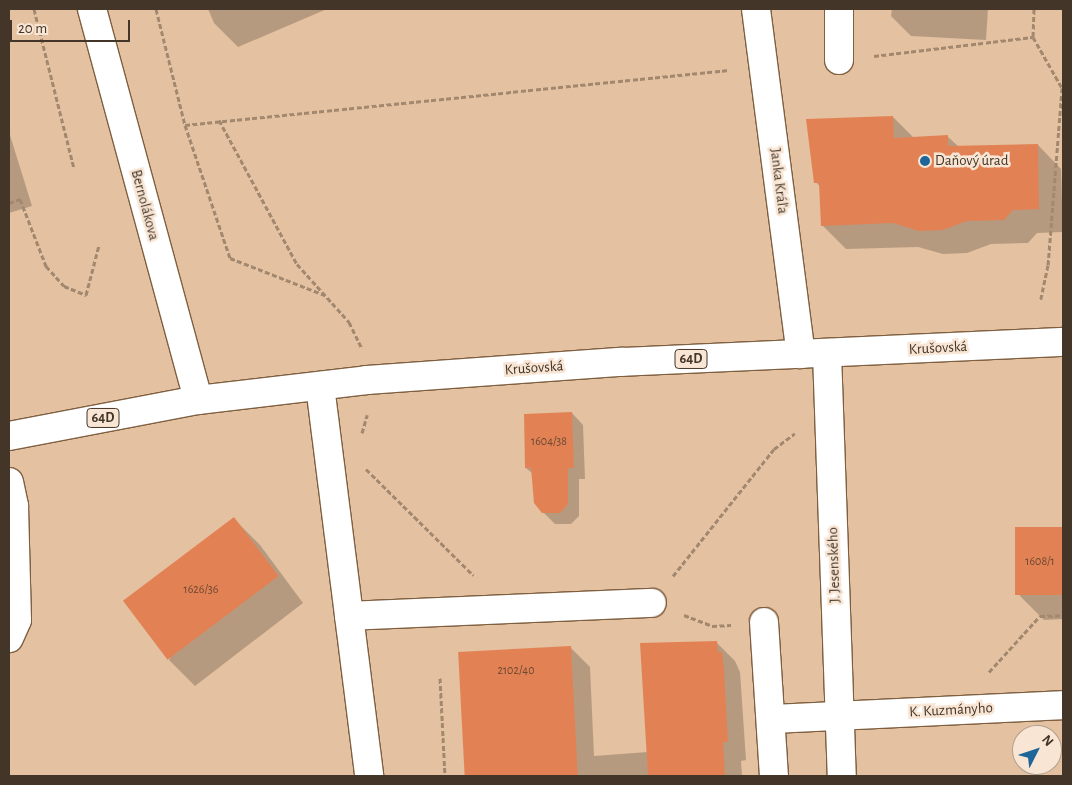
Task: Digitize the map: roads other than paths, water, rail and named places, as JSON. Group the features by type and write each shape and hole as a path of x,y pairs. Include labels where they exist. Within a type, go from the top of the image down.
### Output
{"street":[{"name":"Bernolákova","path":"92,9 198,400"},
{"name":"Janka Kráľa","path":"756,9 764,66 814,354"},
{"path":"839,9 839,60"},
{"name":"Krušovská","path":"9,436 198,400 367,380 611,363 1063,342"},
{"name":"J. Jesenského","path":"814,354 842,776"},
{"path":"320,386 369,776"},
{"path":"9,482 14,506 17,620 9,638"},
{"path":"349,616 652,603"},
{"path":"764,622 774,776"},
{"name":"K. Kuzmányho","path":"771,720 838,715 1063,705"}],"place":[{"name":"Daňový úrad","path":"925,161"}]}
